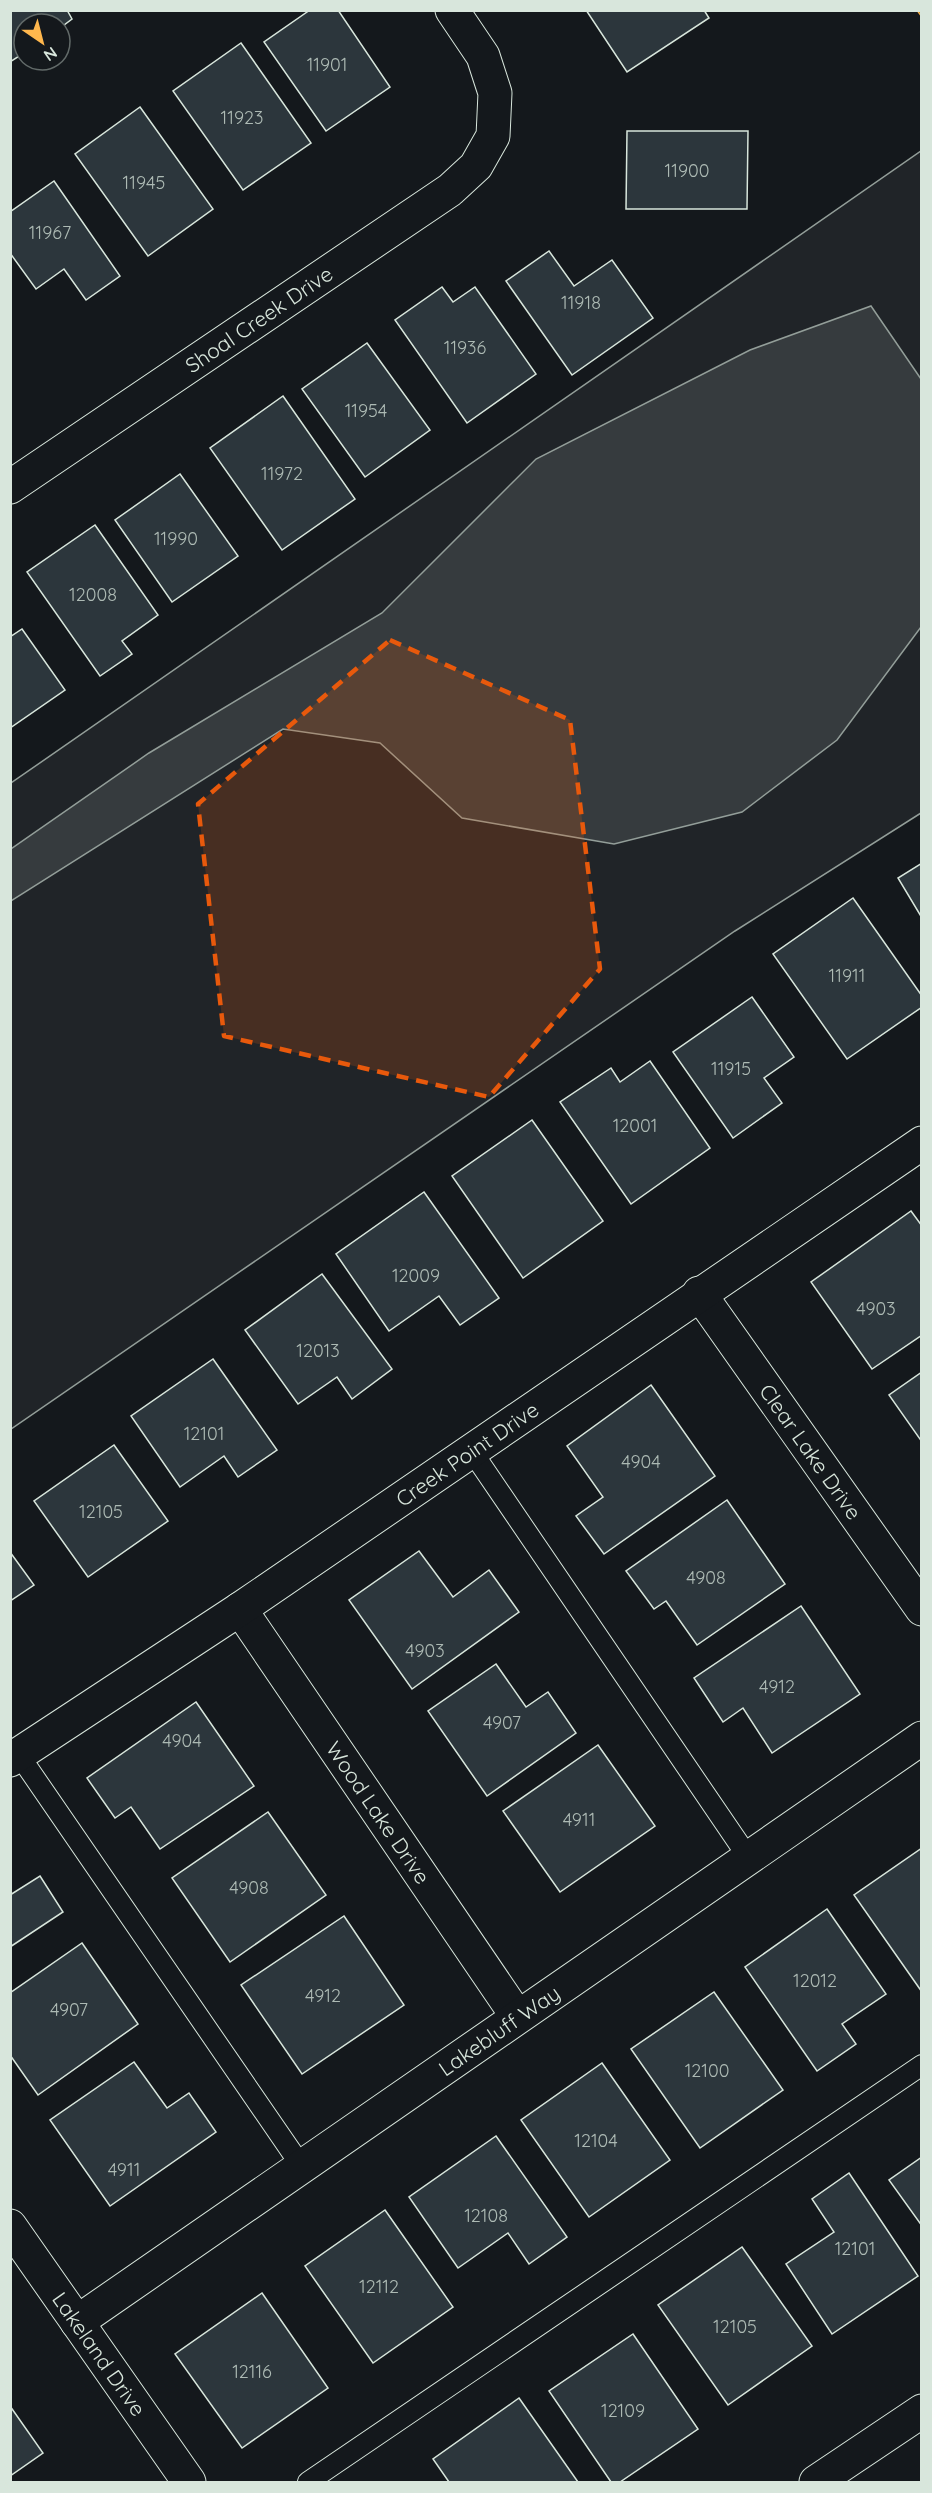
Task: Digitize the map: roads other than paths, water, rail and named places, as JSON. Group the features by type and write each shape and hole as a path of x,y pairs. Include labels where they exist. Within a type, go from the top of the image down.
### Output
{"street":[{"name":"Shoal Creek Drive","path":"10,487 450,190 476,166 493,136 495,93 483,56 452,10"},
{"name":"Creek Point Drive","path":"15,1757 240,1609 921,1143"},
{"name":"Clear Lake Drive","path":"699,1293 921,1609"},
{"name":"Wood Lake Drive","path":"240,1609 518,2016"},
{"name":"Lakebluff Way","path":"77,2322 921,1738"},
{"name":"Lakeland Drive","path":"10,2226 189,2482"},
{"path":"816,2482 921,2411"}],"lane":[{"path":"471,1450 748,1857"},
{"path":"15,1757 302,2167"},
{"path":"308,2482 921,2066"}]}
